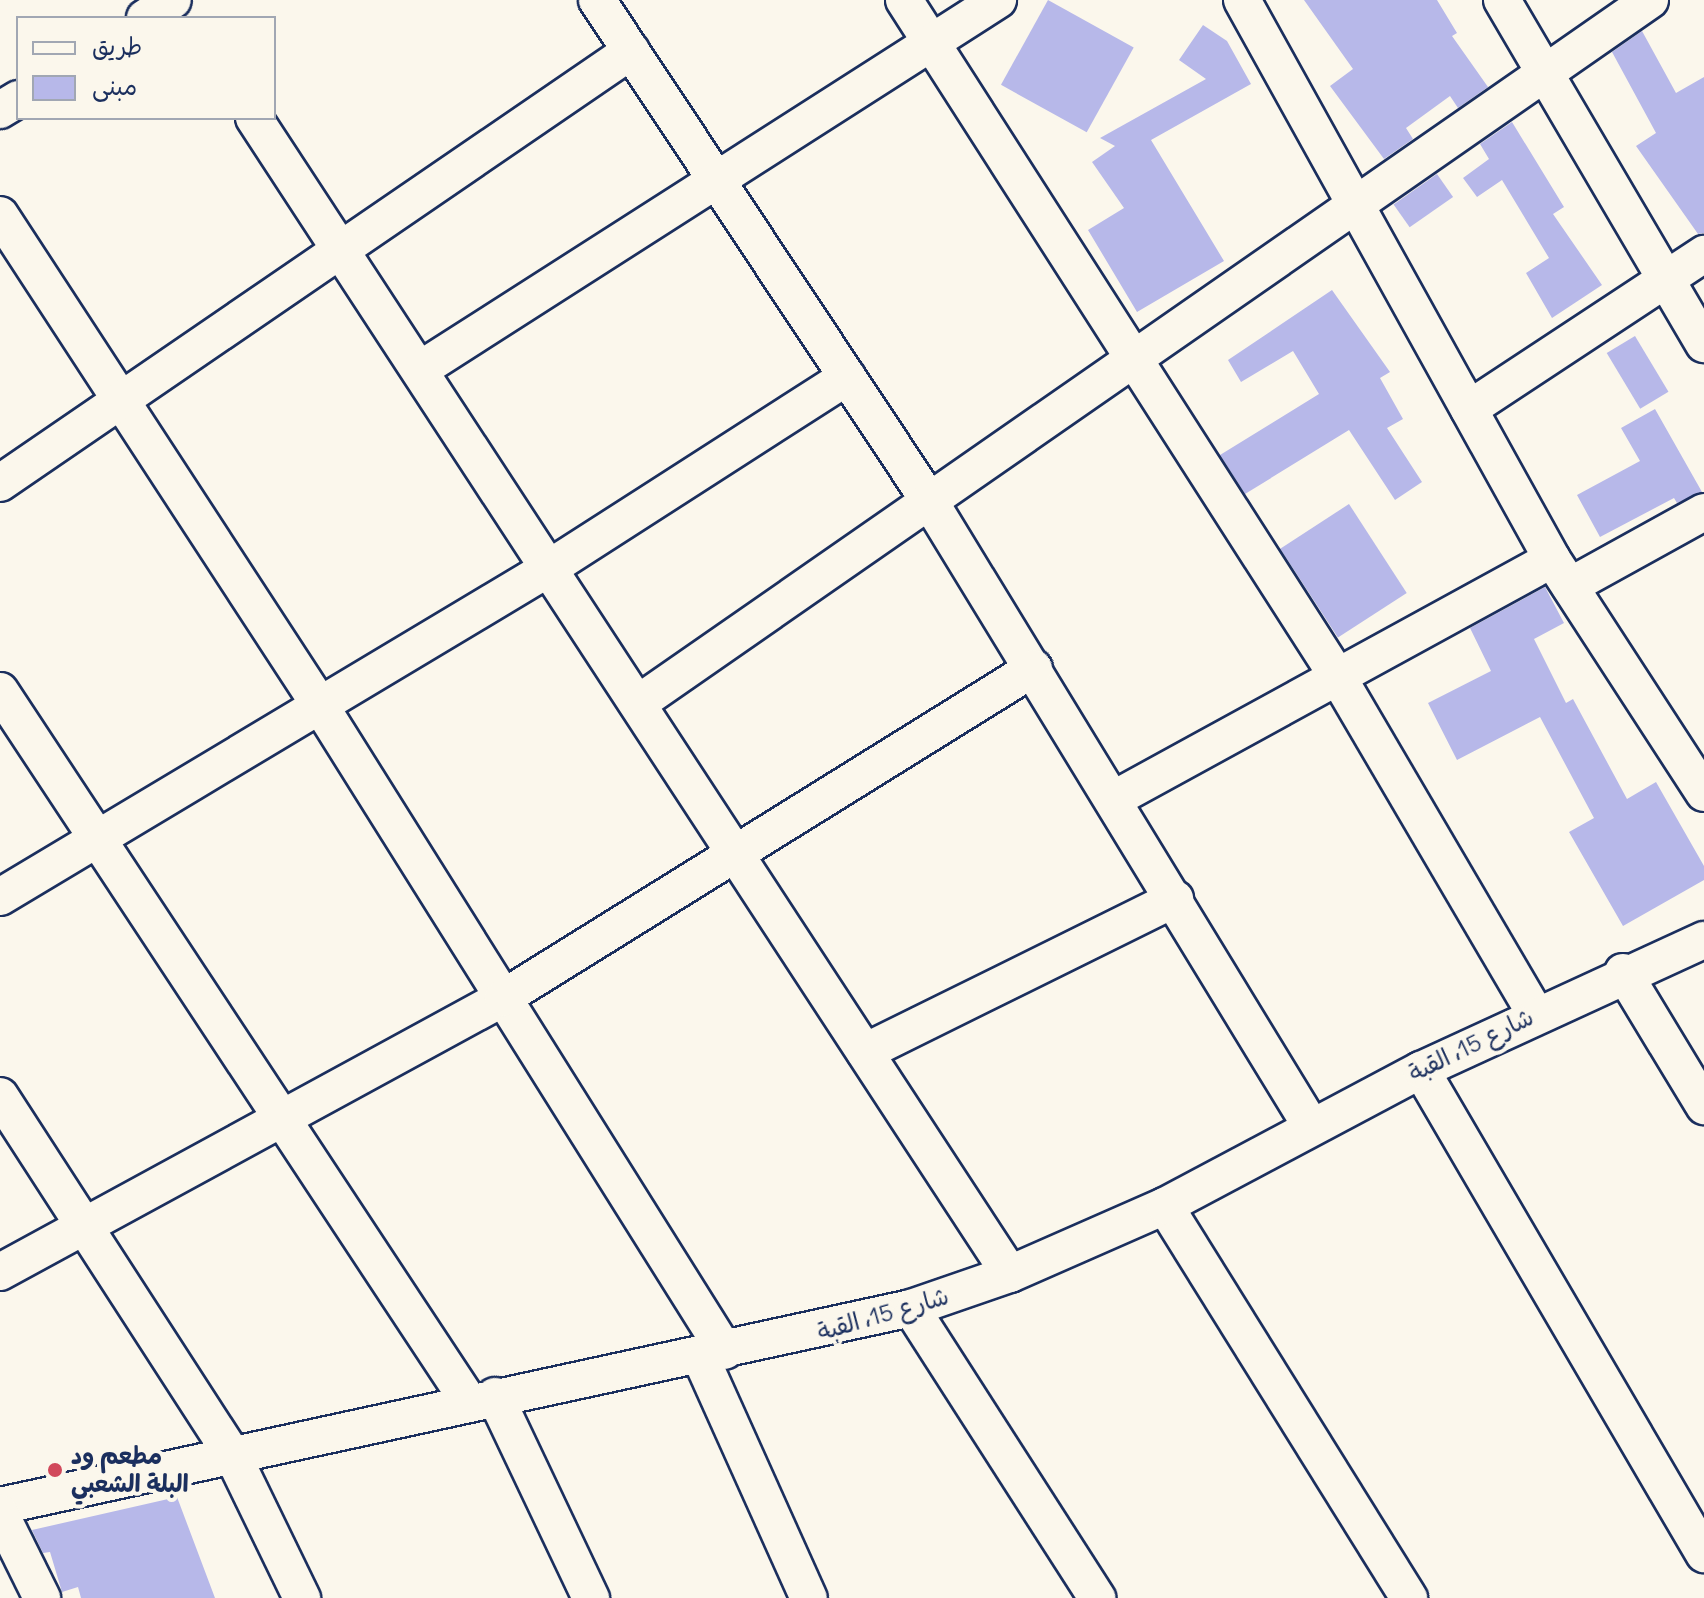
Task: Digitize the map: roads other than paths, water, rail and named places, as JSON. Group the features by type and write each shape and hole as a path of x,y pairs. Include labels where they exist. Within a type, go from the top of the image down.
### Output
{"street":[{"path":"148,16 174,0 186,16"},
{"path":"597,0 930,502 1116,798 1311,1126"},
{"path":"904,0 1339,679 1535,1013"},
{"path":"421,369 998,0"},
{"path":"1242,0 1561,572 1704,793"},
{"path":"1502,0 1704,344"},
{"path":"640,702 930,502 1133,356 1650,0"},
{"path":"0,483 631,51"},
{"path":"255,120 741,855 1010,1274"},
{"path":"0,215 321,707 503,998 712,1354 809,1598"},
{"path":"1469,409 1704,254"},
{"path":"0,897 551,567 847,377"},
{"path":"1116,798 1339,679 1561,572 1704,512"},
{"path":"0,1272 503,998 741,855 1034,668"},
{"path":"0,691 285,1116 482,1399 591,1598"},
{"path":"865,1052 1175,899"},
{"name":"شارع 15، القبة","path":"0,1506 234,1458 482,1399 712,1354 911,1308 1010,1274 1165,1206 1311,1126 1535,1013 1623,972 1704,940"},
{"path":"1623,972 1704,1106"},
{"path":"1421,1070 1704,1554"},
{"path":"0,1096 85,1223 234,1458 302,1598"},
{"path":"1165,1206 1409,1598"},
{"path":"911,1308 1097,1598"},
{"path":"0,1513 42,1598"}],"place":[{"name":"مطعم ود البلة الشعبي","path":"55,1470"}]}
